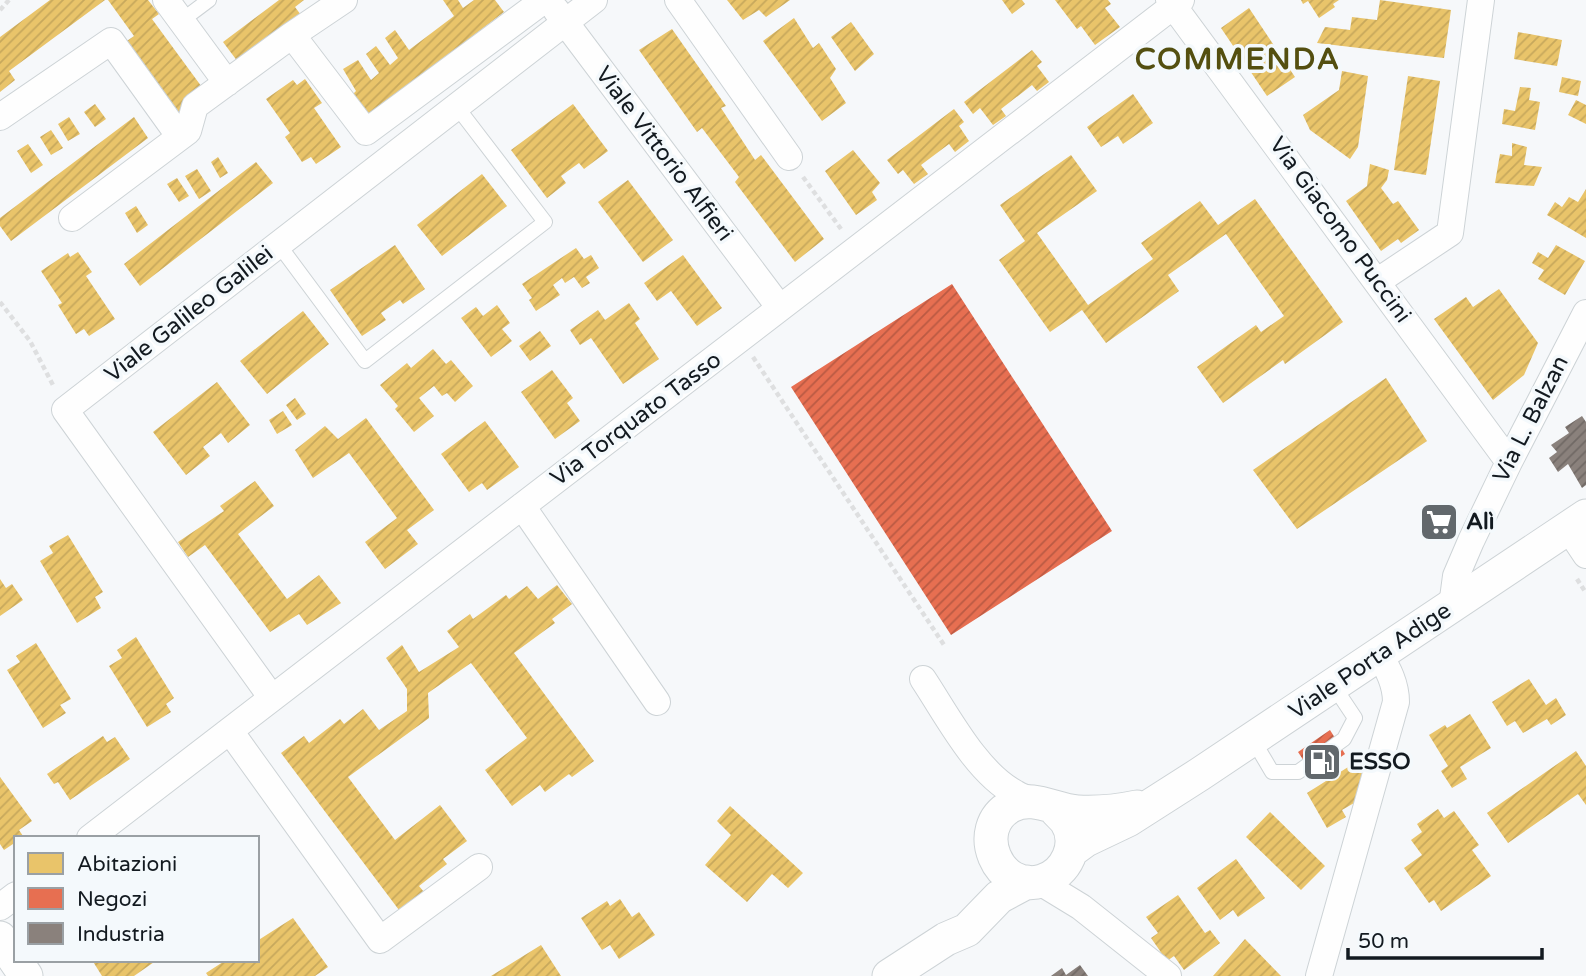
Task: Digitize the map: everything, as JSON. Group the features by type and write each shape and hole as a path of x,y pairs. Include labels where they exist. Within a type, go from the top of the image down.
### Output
{"street":[{"path":"72,218 188,131 195,106 344,0"},
{"path":"292,36 366,132 547,0"},
{"name":"Viale Vittorio Alfieri","path":"547,0 780,308"},
{"name":"Viale Galileo Galilei","path":"65,410 594,0"},
{"path":"678,0 789,157"},
{"path":"1378,282 1450,233 1481,0"},
{"name":"Via Giacomo Puccini","path":"1174,2 1509,462"},
{"name":"Via Torquato Tasso","path":"93,836 856,250 1174,2"},
{"path":"174,10 227,83"},
{"path":"0,117 111,41 180,137"},
{"name":"Via L. Balzan","path":"1452,606 1456,576 1509,462 1586,313"},
{"path":"65,410 272,698"},
{"path":"522,506 657,702"},
{"path":"1577,522 1586,555"},
{"name":"Viale Porta Adige","path":"889,976 946,939 967,930 1009,890 1052,877 1061,869 1070,854 1086,840 1128,820 1153,804 1577,522"},
{"path":"1319,976 1396,702 1391,675 1379,654"},
{"path":"923,679 980,763 1015,794 1045,805 1066,821 1071,833 1069,880 1081,907"},
{"path":"230,730 380,940 479,867"},
{"path":"980,763 993,805 996,862 1004,872 1015,879 1033,882 1081,907 1168,976"},
{"name":"Viale Porta Adige","path":"946,939 976,894 987,870 1000,815 1010,806 1022,802 1077,812 1153,804"},
{"path":"0,938 14,958"}],"lane":[{"path":"174,10 209,0"},
{"path":"278,245 365,361 545,222 457,107"},
{"path":"1252,738 1272,772 1298,772 1344,739 1354,718 1333,685"}],"path":[{"path":"0,9 9,0"},
{"path":"789,157 856,250"},
{"path":"0,302 30,341 65,410"},
{"path":"740,339 944,645"}],"building: Abitazioni":[{"path":"50,0 105,0 9,71 15,80 0,92 0,37"},
{"path":"108,0 148,0 159,14 152,19 207,94 178,115 124,43 134,36"},
{"path":"279,0 304,0 295,7 304,19 241,66 223,42"},
{"path":"443,0 458,0 463,8 474,0 495,0 504,12 370,116 353,94 356,91 343,69 358,60 371,80 379,73 366,54 376,46 390,65 398,58 385,38 395,30 409,50 454,16"},
{"path":"727,0 790,0 766,17 759,10 743,20"},
{"path":"1002,0 1022,0 1025,4 1012,14"},
{"path":"1055,0 1108,0 1111,4 1105,8 1120,27 1095,45 1081,26 1077,29"},
{"path":"1301,0 1339,0 1333,4 1335,7 1319,18 1308,1 1303,4"},
{"path":"1380,0 1451,10 1444,58 1317,43 1325,27 1350,30 1352,17 1377,20"},
{"path":"1249,8 1295,77 1267,96 1221,28"},
{"path":"794,18 813,48 819,43 836,69 830,78 846,103 822,121 763,41"},
{"path":"851,22 874,54 855,71 831,37"},
{"path":"672,29 726,106 721,108 755,160 761,155 824,239 795,262 735,182 739,177 702,128 697,132 639,50"},
{"path":"1518,32 1562,40 1557,66 1514,59"},
{"path":"1032,50 1042,62 1037,66 1049,82 1037,91 1032,85 1001,109 1006,116 993,125 980,108 973,114 964,102"},
{"path":"1342,71 1368,76 1358,147 1350,159 1310,130 1303,115 1339,90"},
{"path":"1408,76 1440,81 1426,175 1394,170"},
{"path":"1562,77 1581,81 1578,96 1559,92"},
{"path":"305,79 322,103 314,108 341,147 316,164 311,157 302,162 285,137 290,133 266,99 293,80 297,85"},
{"path":"1520,87 1531,88 1529,100 1540,102 1535,130 1502,124 1504,109 1515,111"},
{"path":"1133,94 1153,123 1123,144 1118,136 1101,147 1087,127"},
{"path":"1576,100 1586,105 1586,124 1568,115"},
{"path":"95,104 106,119 95,127 84,112"},
{"path":"573,104 608,151 584,169 579,163 561,176 566,183 547,198 511,150"},
{"path":"954,109 964,122 959,126 969,141 955,152 949,144 921,165 928,174 914,184 903,170 898,174 887,160"},
{"path":"69,117 80,134 68,141 58,124"},
{"path":"134,117 148,138 11,241 0,226 0,218"},
{"path":"51,130 63,148 51,155 40,137"},
{"path":"1512,143 1527,147 1524,165 1542,167 1534,186 1495,183 1500,154 1512,156"},
{"path":"28,144 43,165 31,173 17,151"},
{"path":"853,150 880,183 872,192 877,200 856,215 825,171"},
{"path":"1071,155 1097,191 1037,233 1088,305 1153,259 1141,243 1200,201 1218,225 1255,199 1343,322 1285,364 1283,360 1223,403 1197,367 1256,325 1261,332 1284,316 1226,234 1168,275 1179,291 1106,343 1082,310 1050,332 999,260 1025,241 1000,205"},
{"path":"218,157 228,173 220,178 211,162"},
{"path":"256,162 273,183 140,286 124,264"},
{"path":"1370,164 1389,170 1387,180 1381,188 1393,204 1398,201 1419,230 1401,243 1398,239 1381,251 1346,201 1367,186"},
{"path":"197,169 211,191 199,199 185,176"},
{"path":"482,174 507,206 442,256 417,225"},
{"path":"177,178 189,196 179,202 167,184"},
{"path":"628,180 673,240 643,262 598,202"},
{"path":"1586,189 1586,238 1547,215 1555,202 1562,207 1569,197 1578,202"},
{"path":"136,206 148,225 137,233 125,213"},
{"path":"395,245 425,289 403,304 400,300 381,313 386,320 362,336 330,290"},
{"path":"1556,245 1585,261 1565,295 1538,279 1544,270 1532,263 1538,252 1548,258"},
{"path":"576,248 584,259 591,255 599,268 586,277 590,283 582,288 574,277 565,283 562,278 553,285 560,295 536,311 529,300 532,298 522,284"},
{"path":"78,252 92,272 86,276 115,319 89,336 84,329 76,334 58,305 62,303 41,271 68,253 70,257"},
{"path":"683,255 722,308 697,326 671,291 657,301 644,283"},
{"path":"1499,289 1538,343 1524,375 1493,400 1434,319 1466,297 1473,307"},
{"path":"629,303 640,319 635,323 659,359 623,384 591,338 580,345 570,330 598,310 605,320"},
{"path":"497,305 510,323 502,329 512,341 491,357 461,318 476,307 483,316"},
{"path":"303,311 329,344 267,394 240,361"},
{"path":"540,331 551,346 530,361 519,346"},
{"path":"433,349 446,364 451,360 473,386 455,402 447,393 442,396 434,386 419,398 434,416 414,432 395,409 398,406 380,385 407,363 411,368"},
{"path":"552,370 573,398 567,403 580,421 555,439 521,392"},
{"path":"1386,378 1427,441 1297,529 1253,470"},
{"path":"217,382 250,425 228,443 221,433 203,447 210,456 186,475 153,432"},
{"path":"295,398 306,414 297,420 286,405"},
{"path":"283,411 292,425 277,434 269,420"},
{"path":"366,418 434,510 407,530 418,544 385,569 365,542 397,518 349,453 313,478 295,450 325,426 338,439"},
{"path":"485,421 519,467 487,490 482,483 469,492 441,454"},
{"path":"255,481 274,506 238,534 287,599 319,575 341,603 307,625 299,614 270,632 205,545 188,557 178,542 224,511 220,506"},
{"path":"68,535 103,592 95,597 101,608 77,623 40,561 53,553 49,546"},
{"path":"0,579 6,588 12,584 23,600 0,616"},
{"path":"557,585 572,604 552,619 555,623 514,653 594,761 572,777 569,774 545,792 540,785 512,806 485,770 527,738 471,663 428,693 429,718 348,777 395,840 440,805 467,841 443,859 447,864 419,886 424,892 399,910 281,753 304,736 309,743 340,719 344,724 363,709 379,730 407,711 407,689 386,658 402,645 419,672 459,647 447,631 470,614 473,619 506,595 509,599 527,586 538,599"},
{"path":"136,637 174,698 166,704 171,712 147,727 109,666 122,658 117,650"},
{"path":"36,643 71,699 60,705 66,713 43,728 7,670 20,662 16,656"},
{"path":"1529,679 1546,705 1556,698 1566,715 1551,725 1547,719 1523,733 1515,721 1507,726 1492,702"},
{"path":"1470,714 1491,748 1460,767 1467,779 1452,788 1441,771 1448,766 1429,735"},
{"path":"103,736 107,742 115,737 130,759 70,800 58,782 54,784 47,774"},
{"path":"1576,751 1586,766 1586,805 1578,794 1508,843 1487,813"},
{"path":"1364,757 1374,769 1366,796 1342,810 1346,817 1327,828 1307,793"},
{"path":"0,777 32,821 19,830 23,836 14,836 14,843 4,850 0,844"},
{"path":"730,806 803,873 788,888 772,874 747,902 705,865 731,835 717,821"},
{"path":"1438,809 1444,818 1454,811 1479,845 1472,850 1491,876 1441,911 1434,900 1429,903 1404,868 1422,855 1411,840 1422,832 1417,824"},
{"path":"1270,812 1325,866 1301,890 1246,837"},
{"path":"1236,859 1265,898 1238,917 1233,910 1220,920 1197,888"},
{"path":"1178,895 1205,933 1210,930 1220,943 1184,970 1174,956 1167,961 1151,938 1158,933 1146,917"},
{"path":"620,899 632,917 639,912 655,935 619,959 610,945 602,950 581,918 607,901 610,906"},
{"path":"293,918 328,967 315,976 208,976 206,973 223,962 259,962 259,940"},
{"path":"1245,939 1281,976 1213,976"},
{"path":"541,945 561,976 491,976"},
{"path":"93,962 154,962 134,976 102,976"}],"building: Negozi":[{"path":"952,284 1112,531 951,635 791,387"},
{"path":"1330,730 1345,754 1314,776 1298,752"}],"building: Industria":[{"path":"1582,416 1586,422 1586,485 1582,488 1568,464 1558,472 1549,458 1557,452 1551,445 1569,433 1565,427"},
{"path":"1080,965 1088,976 1051,976 1062,968 1066,975"}],"place":[{"name":"Alì","path":"1439,522"},
{"name":"ESSO","path":"1322,762"}],"district":[{"name":"COMMENDA","path":"1238,59"}]}
